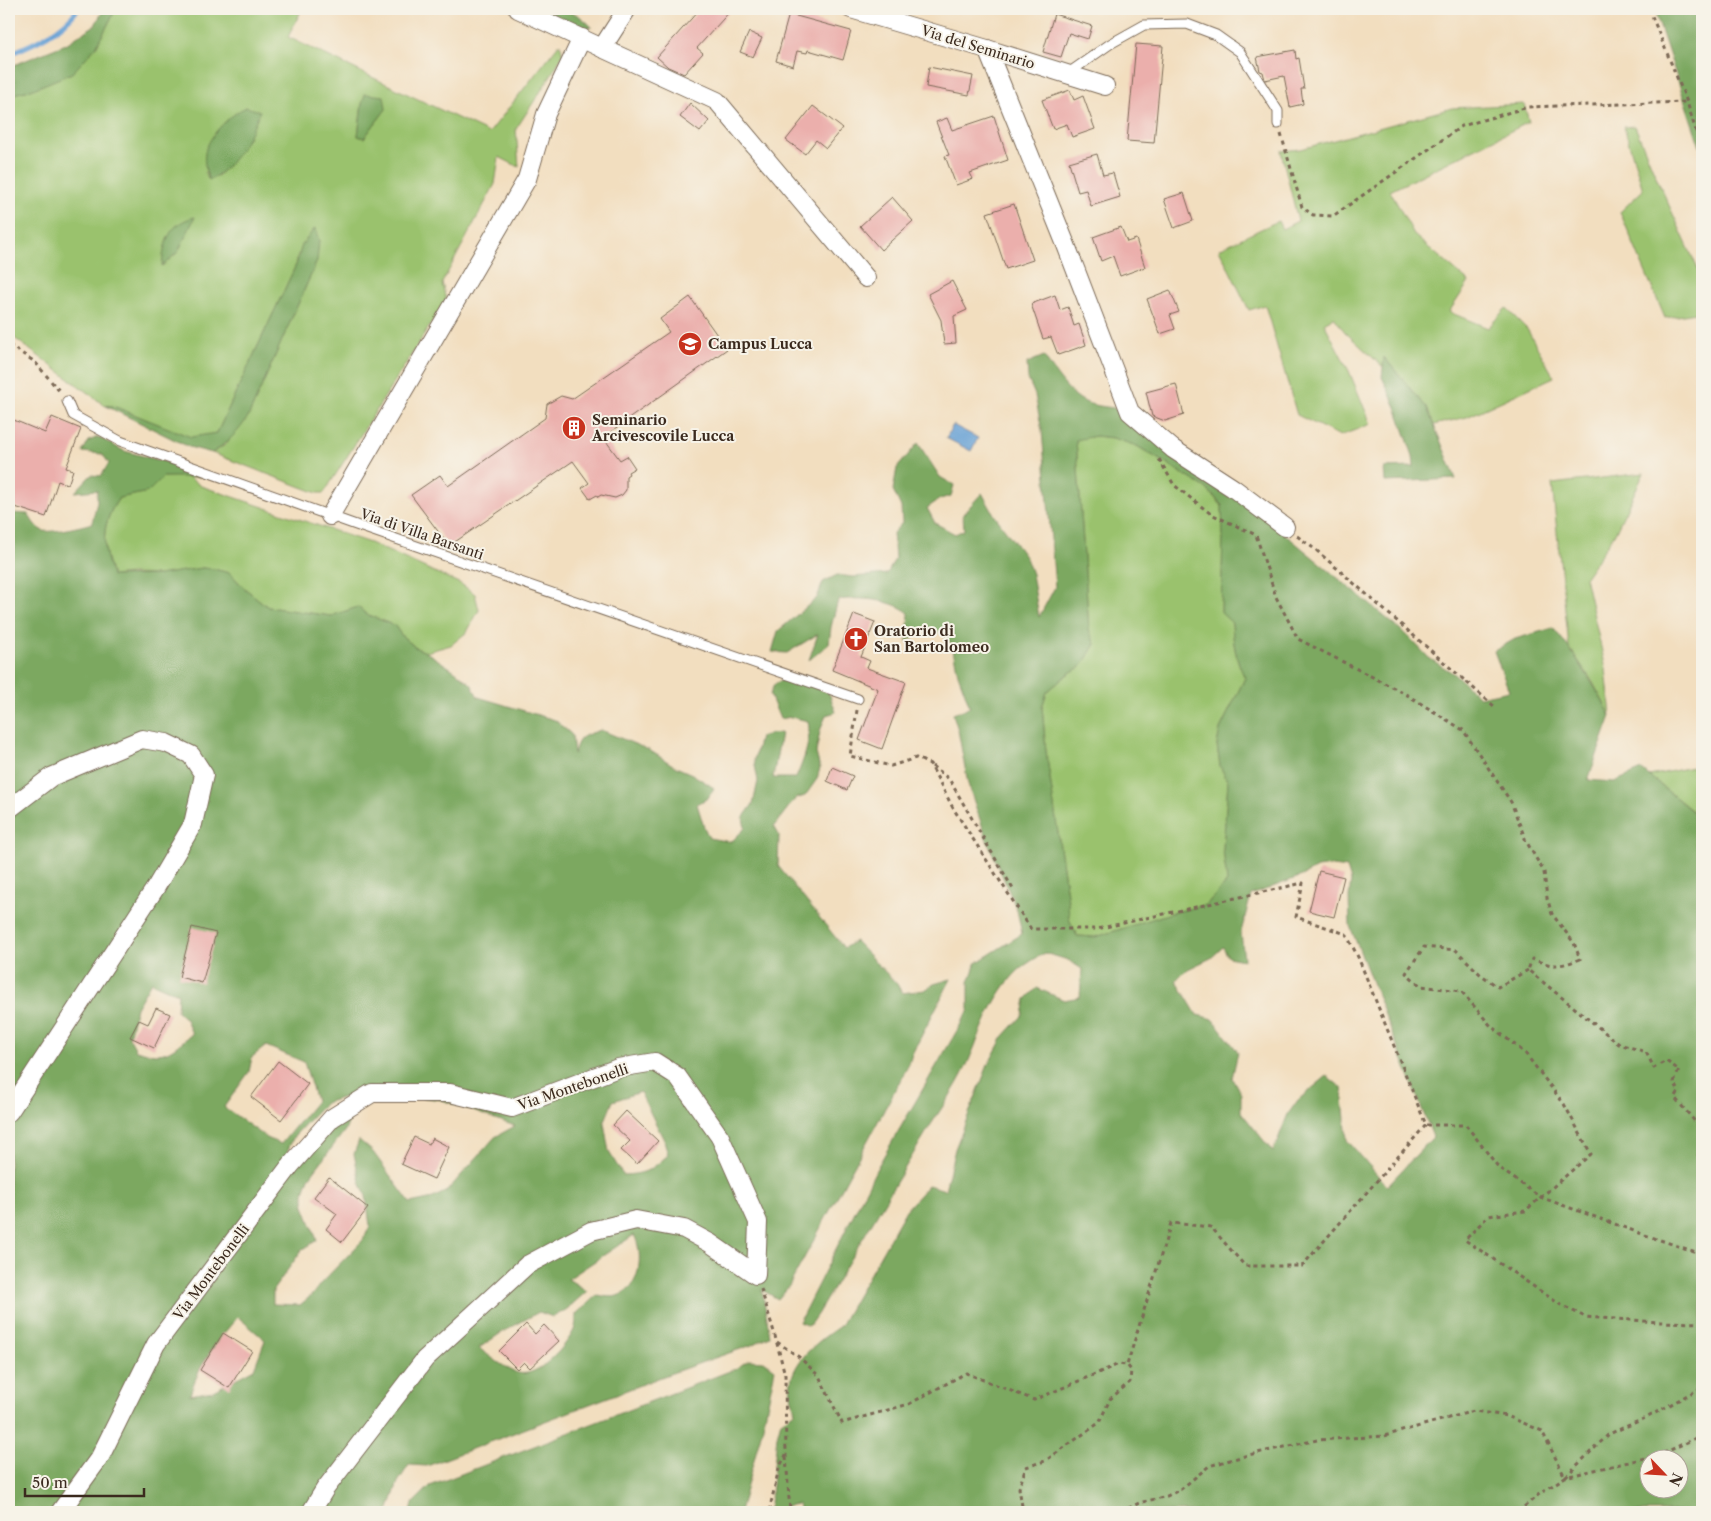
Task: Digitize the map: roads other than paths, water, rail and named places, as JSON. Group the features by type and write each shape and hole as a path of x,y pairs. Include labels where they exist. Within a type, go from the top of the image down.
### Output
{"street":[{"path":"518,9 717,101 866,278"},
{"path":"602,48 627,9"},
{"name":"Via del Seminario","path":"851,9 1105,86"},
{"path":"330,516 527,179 546,114 582,38"},
{"path":"988,49 1130,412 1173,449 1234,488 1285,526"},
{"path":"9,809 51,777 142,739 166,743 191,755 204,775 193,824 156,888 9,1112"},
{"name":"Via Montebonelli","path":"60,1512 100,1457 156,1344 290,1166 332,1118 372,1093 450,1093 512,1108 618,1068 655,1062 677,1076 720,1137 758,1222 756,1274 710,1243 684,1229 636,1220 591,1231 527,1265 425,1359 325,1489 311,1512"}],"lane":[{"path":"1067,74 1110,44 1144,25 1187,24 1216,35 1240,52 1278,111 1278,124"},
{"name":"Via di Villa Barsanti","path":"67,401 73,415 120,442 858,699"}],"water":[{"path":"953,425 978,438 971,451 946,438"}],"waterway":[{"path":"9,54 38,41 56,30 78,9"}],"place":[{"name":"Campus Lucca","path":"690,344"},
{"name":"Seminario Arcivescovile Lucca","path":"574,428"},
{"name":"Oratorio di San Bartolomeo","path":"856,639"}]}
